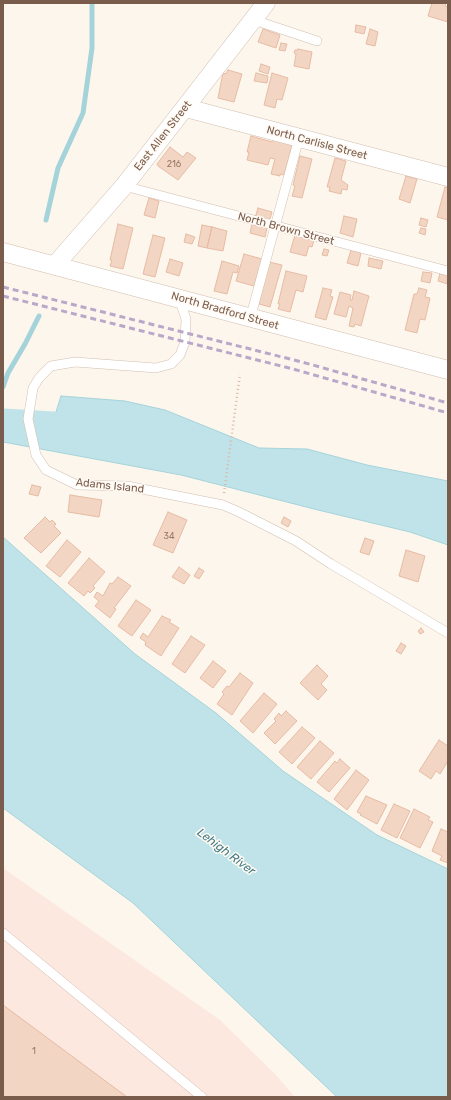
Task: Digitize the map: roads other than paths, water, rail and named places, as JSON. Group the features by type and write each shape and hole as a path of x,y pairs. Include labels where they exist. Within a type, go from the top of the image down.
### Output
{"street":[{"name":"East Allen Street","path":"54,265 124,186 266,3"},
{"name":"North Carlisle Street","path":"186,108 448,177"},
{"name":"North Bradford Street","path":"3,252 179,298 250,319 448,369"}],"lane":[{"path":"254,20 317,41"},
{"path":"250,319 299,138"},
{"name":"North Brown Street","path":"124,186 448,271"},
{"name":"Adams Island","path":"179,298 186,320 185,342 180,356 171,364 156,368 75,362 52,366 39,378 33,388 28,419 36,455 46,470 77,484 127,486 223,505 296,541 331,564 448,633"},
{"path":"3,934 202,1097"}],"water":[{"path":"61,396 125,401 165,410 259,448 307,449 367,465 448,481 448,545 410,532 181,475 3,442 3,416 50,431"},
{"name":"Lehigh River","path":"3,537 135,654 216,713 283,771 377,835 448,869 448,1097 337,1097 133,903 3,808"}],"waterway":[{"path":"46,220 58,168 83,113 92,48 92,3"},
{"path":"3,387 8,373 39,316"},
{"path":"3,423 70,427 91,424"}],"railway":[{"path":"3,287 302,362 448,403"},
{"path":"3,296 293,369 448,413"}]}
